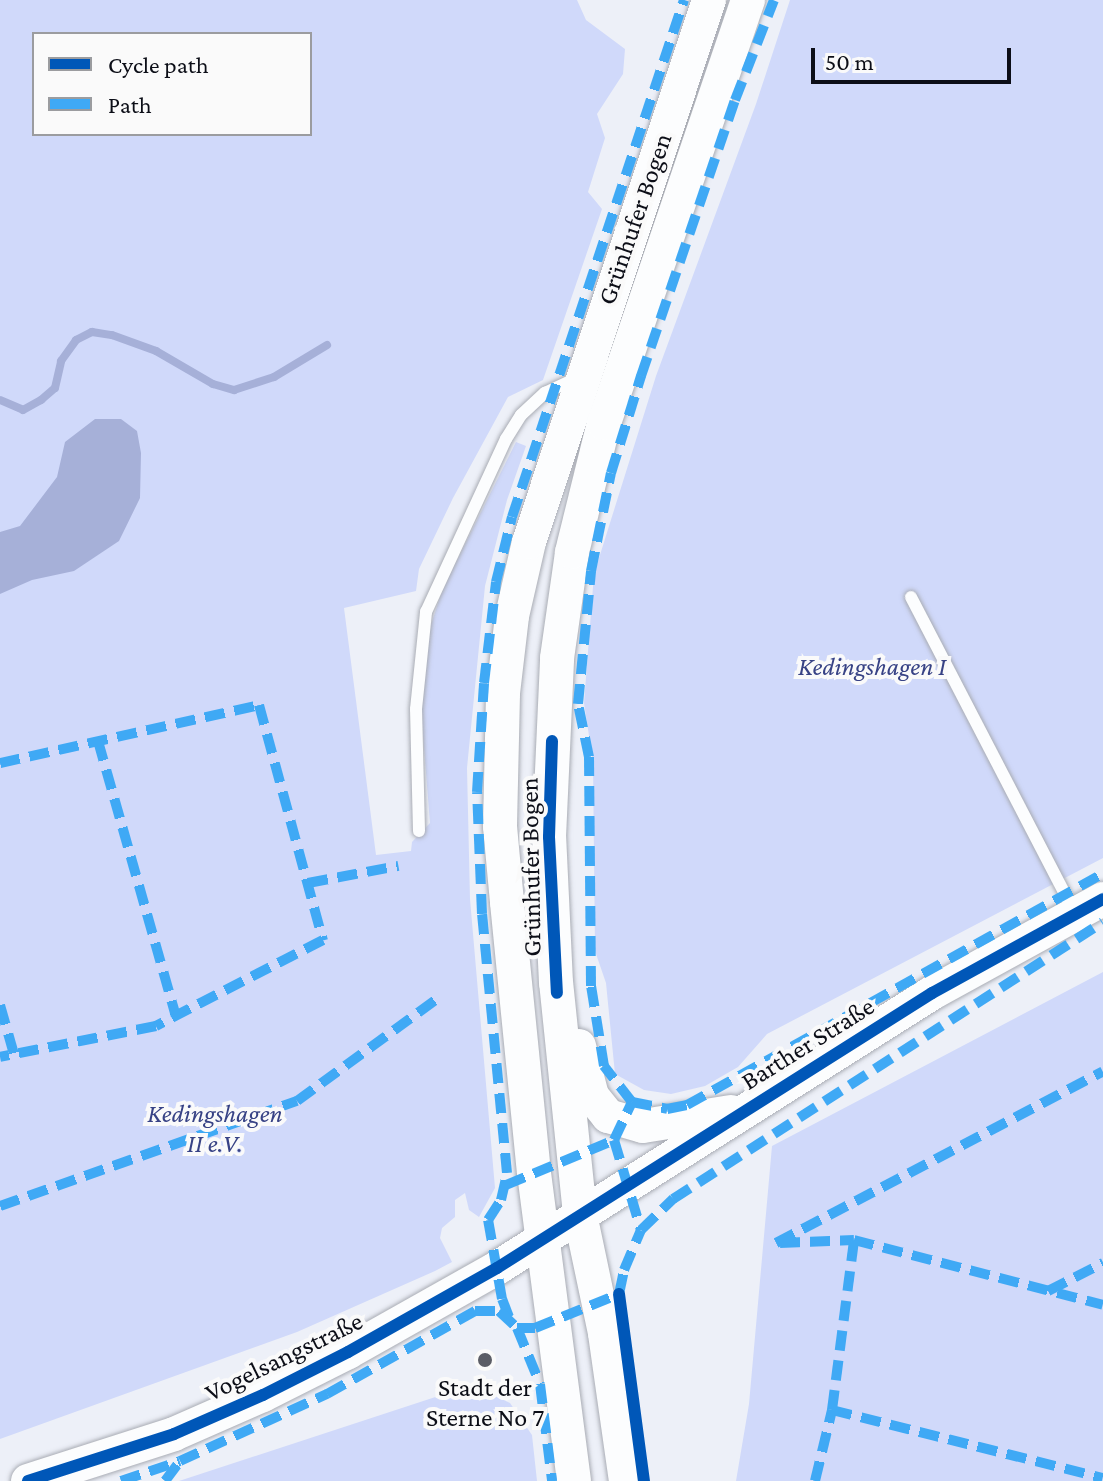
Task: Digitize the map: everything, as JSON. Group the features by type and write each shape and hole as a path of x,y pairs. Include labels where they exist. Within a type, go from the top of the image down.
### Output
{"main road":[{"name":"Grünhufer Bogen","path":"574,1481 544,1238 500,826 500,751 507,662 522,571 581,376 709,0"},
{"name":"Grünhufer Bogen","path":"626,1481 610,1362 580,1214 557,993 549,837 557,658 572,552 604,423 748,0"},
{"name":"Barther Straße","path":"544,1238 932,993 1089,907"},
{"path":"557,993 574,1022 592,1096 608,1116 643,1126 743,1110"},
{"name":"Vogelsangstraße","path":"28,1481 174,1434 263,1395 375,1336 544,1238"}],"lane":[{"path":"419,831 416,709 426,612 499,452 521,415 545,393 581,376"},
{"path":"911,597 1089,907"}],"green space":[{"name":"Kedingshagen II e.V.","path":"0,0 577,0 586,20 625,49 623,74 597,114 605,138 588,192 602,209 543,380 508,397 453,498 419,569 416,591 344,608 376,855 411,851 412,842 430,823 421,710 428,634 443,588 516,442 526,446 507,500 485,586 467,768 470,899 495,1188 479,1217 469,1210 465,1193 455,1200 455,1217 442,1228 440,1238 452,1262 297,1332 0,1439"},
{"name":"Kedingshagen I","path":"790,0 1103,0 1103,858 767,1034 738,1067 705,1086 671,1094 644,1090 615,1074 606,983 595,951 593,762 584,703 594,574 656,376 756,104"},
{"path":"1103,972 1103,1481 736,1481 749,1404 772,1146"},
{"path":"472,1385 510,1403 532,1435 537,1481 179,1481"}],"shaded area":[{"path":"95,419 121,419 137,431 141,453 140,498 119,541 74,571 32,580 0,594 0,532 20,526 57,477 65,442"}],"waterway":[{"path":"0,400 23,410 41,400 55,388 61,361 76,340 92,332 112,335 156,351 213,384 234,390 274,377 327,345"}],"marked path":[{"path":"509,1317 502,1299 488,1220 501,1200 507,1173 482,914 477,792 484,683 496,582 512,517 684,0"},
{"path":"632,1102 604,1066 591,986 589,757 578,704 591,571 611,473 641,376 735,100 774,0"},
{"path":"0,763 259,705 323,940 156,1026 0,1057"},
{"path":"98,741 176,1016"},
{"path":"308,883 398,866"},
{"path":"506,1185 614,1140 632,1102 667,1109 687,1105 1103,873"},
{"path":"121,1481 180,1461 327,1394 475,1311 499,1311 517,1328 535,1328 619,1294 624,1270 641,1230 673,1199 1103,922"},
{"path":"0,1206 297,1101 437,999"},
{"path":"0,1005 14,1054"},
{"path":"776,1243 1103,1071"},
{"path":"614,1140 641,1230"},
{"path":"780,1243 854,1240 1103,1305"},
{"path":"815,1481 832,1410 854,1240"},
{"path":"1048,1291 1103,1263"},
{"path":"517,1328 540,1384 552,1481"},
{"path":"832,1410 1103,1478"},
{"path":"165,1481 180,1461"}],"cycle path":[{"path":"552,741 549,837 557,993"},
{"path":"28,1481 174,1434 263,1395 348,1352 497,1268 932,993 1103,899"},
{"path":"619,1294 644,1481"}],"place":[{"name":"Stadt der Sterne No 7","path":"485,1360"}]}
